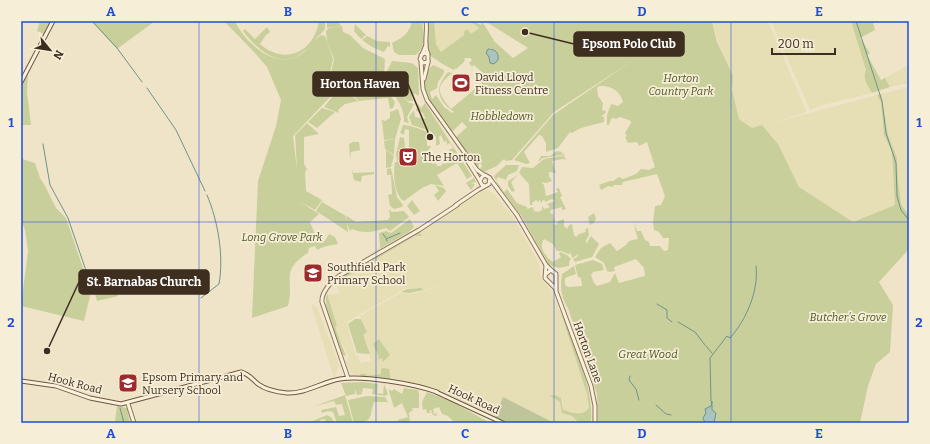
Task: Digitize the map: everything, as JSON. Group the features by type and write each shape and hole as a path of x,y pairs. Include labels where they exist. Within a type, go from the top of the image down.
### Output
{"street":[{"path":"21,82 53,21"},
{"path":"423,85 430,58 426,45 426,21"},
{"path":"426,45 420,58 423,85 428,102 479,173 489,177 497,191 518,215 546,265 556,274 556,279 550,282 546,280 546,265"},
{"path":"421,55 428,55"},
{"path":"421,62 428,62"},
{"path":"462,150 480,182 497,191"},
{"path":"474,192 484,176"},
{"path":"348,378 324,311 322,298 330,284 337,278 435,220 474,192 486,186 490,180"},
{"path":"546,274 550,270"},
{"name":"Horton Lane","path":"555,288 556,279"},
{"name":"Horton Lane","path":"550,282 555,288 591,386 595,406 595,423"},
{"name":"Hook Road","path":"21,381 56,386 90,398 128,404 236,372 247,374 264,388 288,393 297,392 348,378 387,382 437,392 503,423"},
{"path":"128,404 134,423"}],"shaded area":[{"path":"434,21 470,21 479,28 471,34 467,29 464,35 441,52 436,44"},
{"path":"712,21 768,21 806,110 804,113 769,124 877,95 881,102 884,135 892,152 895,205 853,222 799,187 776,141 762,126 752,128 738,118 729,77"},
{"path":"771,21 851,21 866,70 865,80 872,93 823,105 810,110"},
{"path":"908,65 909,83 890,87 885,78"},
{"path":"909,87 909,216 901,204 897,158 888,135 881,94"},
{"path":"484,190 488,190 494,194 513,217 539,263 541,279 550,289 561,313 587,394 589,407 586,412 580,414 563,410 563,402 559,397 550,396 560,402 562,413 572,416 578,422 577,423 554,423 503,397 495,417 435,389 351,374 345,361 348,359 348,356 335,327 337,326 328,295 340,293 336,283 415,236 421,236 420,233","holes":["447,285 412,294 400,293 360,316 367,332 362,335 367,344 371,361 360,363 358,356 356,356 347,322 406,288 421,288 424,290"]},
{"path":"311,304 317,307 339,365 334,378"}],"green space":[{"path":"40,21 50,21 44,34 37,31"},
{"path":"91,21 155,21 117,49"},
{"name":"Long Grove Park","path":"224,21 235,21 248,40 257,48 267,55 280,59 267,54 260,49 243,31 245,29 255,39 267,27 270,32 260,44 270,51 288,55 305,48 316,32 319,21 325,21 325,29 313,42 321,35 325,36 333,59 329,77 334,87 332,95 293,136 297,170 295,135 307,123 319,134 304,137 304,164 307,169 305,172 306,191 322,200 315,210 299,201 319,214 310,222 317,239 325,241 329,234 335,237 338,244 317,250 315,246 309,248 308,253 299,259 291,271 290,297 288,306 252,318 258,181 276,126 281,100 267,67"},
{"path":"327,21 338,21 341,26 327,28"},
{"path":"412,21 422,21 424,40 422,48 415,55 399,55 394,52 392,43 405,35"},
{"path":"428,21 434,21 436,44 441,52 464,35 464,32 467,29 471,34 479,28 470,21 481,25 482,21 484,21 483,23 495,42 513,58 528,48 485,21 712,21 717,42 733,76 732,90 739,119 752,128 762,125 778,144 799,187 853,222 895,205 892,152 884,135 881,102 877,95 881,94 888,135 897,158 901,204 909,216 909,249 879,282 893,305 890,352 876,364 868,386 860,423 598,423 597,394 568,308 562,296 562,274 574,266 576,274 565,278 565,285 568,287 582,286 581,278 578,277 575,265 593,260 602,264 604,270 593,272 591,275 597,286 610,282 615,273 619,283 645,276 644,268 636,259 614,267 615,271 610,272 607,271 604,263 595,257 601,248 610,243 617,251 629,241 638,239 634,226 636,230 634,219 637,231 641,231 645,240 649,242 650,246 660,246 664,251 668,250 669,238 663,238 659,232 654,230 653,222 655,206 661,205 665,196 657,174 623,182 622,185 614,185 612,187 608,186 601,190 599,185 613,181 619,177 623,179 636,174 641,169 649,170 655,167 647,142 639,146 637,142 628,143 625,133 631,121 620,117 616,119 613,118 611,119 609,125 607,125 607,115 611,104 618,106 623,102 617,91 607,86 599,86 597,88 598,96 603,103 602,110 606,111 605,114 601,116 604,117 604,122 581,128 572,133 570,132 558,148 546,152 546,143 542,136 539,135 524,152 530,163 526,164 514,160 553,115 632,61 554,112 512,160 506,161 504,159 497,166 484,172 480,169 482,166 480,162 477,169 431,104 426,93 424,83 426,73 433,65 444,70 444,73 438,82 437,88 430,92 432,99 436,95 444,107 452,113 454,112 444,103 439,94 441,83 448,72 452,73 443,81 440,93 451,109 482,83 480,80 485,75 474,65 472,67 469,63 472,60 470,58 465,58 464,62 456,69 454,67 454,70 429,55","holes":["490,48 495,50 494,64 491,64 489,56 486,53","462,122 467,127 456,137 452,132"]},
{"path":"851,21 877,21 873,23 875,30 860,38 870,53 867,55 881,80 885,78 890,87 872,93 867,85 865,79 866,70"},
{"path":"355,24 366,35 361,39 354,31"},
{"path":"342,26 343,32 350,35 363,48 385,59 384,75 389,94 395,102 393,108 390,109 388,98 359,101 354,96 335,88 330,78 334,59 327,42 326,31 329,28"},
{"path":"367,36 377,41 390,42 390,47 388,46 384,52 372,47 362,40"},
{"path":"392,61 412,63 418,68 419,94 418,96 415,93 412,96 413,101 408,101 395,89 408,102 414,104 407,117 409,123 404,122 399,102 392,91 393,86 390,85 387,71"},
{"path":"28,72 27,92 31,125 21,125 21,86"},
{"path":"335,90 352,96 358,101 345,104 338,110 339,113 324,107 332,97"},
{"path":"425,103 472,176 467,179 457,163 437,175 444,186 431,184 422,188 404,201 398,194 394,177 395,162 402,161 404,167 413,165 411,148 409,148 409,130 405,129 404,135 400,133 403,125 415,127 432,135 434,138 427,138 427,146 431,146 428,151 433,155 430,157 429,161 433,164 436,163 437,166 441,166 443,163 445,164 455,159 452,155 448,157 446,155 450,153 449,150 453,148 450,143 446,145 446,141 444,142 441,135 439,137 440,144 436,146 436,137 430,131 412,125 409,117 414,110 415,117 426,119 422,112 416,111 418,104 421,108"},
{"path":"322,108 335,112 317,128 308,122"},
{"path":"398,109 401,119 395,139 384,140 382,120 385,121 390,118 390,112"},
{"path":"400,137 404,138 405,148 402,149 402,160 397,161 396,154"},
{"path":"395,139 394,155 385,149 384,141"},
{"path":"359,142 360,150 351,152 350,159 349,144"},
{"path":"386,150 394,156 391,167 386,168"},
{"path":"557,151 562,152 561,155 543,158 538,162 541,156 550,156"},
{"path":"560,156 565,157 566,160 563,159 552,161 556,173 549,172 549,176 552,181 546,183 541,182 544,185 546,196 558,192 556,189 559,188 562,196 560,197 566,209 562,210 562,207 551,210 550,213 553,214 555,221 553,224 556,225 558,221 564,219 564,226 567,229 569,225 572,224 574,235 576,237 579,234 586,232 585,230 588,228 589,235 586,240 586,244 591,236 599,244 592,257 575,262 573,259 579,254 572,258 571,253 569,254 557,251 553,244 544,239 542,242 542,249 545,255 553,262 561,257 559,254 560,252 567,255 571,259 569,266 559,268 549,265 522,217 498,185 494,176 506,165 519,165 517,171 508,175 506,180 498,177 496,180 504,192 507,189 517,203 527,207 527,209 533,207 534,211 539,212 540,210 542,211 542,205 544,209 550,207 547,204 555,201 552,199 545,202 544,199 541,203 540,200 538,202 536,200 532,203 533,205 530,205 529,184 519,173 522,167 533,168 544,159"},
{"path":"22,159 35,163 40,178 56,208 66,218 91,292 84,321 21,306 28,251 25,230 21,219"},
{"path":"351,166 353,173 374,172 374,174 362,176 361,182 354,180"},
{"path":"391,168 397,197 403,205 402,207 394,209 390,206 388,195 392,194 391,175 387,175 387,169"},
{"path":"518,175 511,182 515,191 512,192 508,186 508,181"},
{"path":"474,178 476,182 470,183 475,184 471,190 466,183"},
{"path":"435,185 444,188 446,191 438,201 434,195 439,191"},
{"path":"323,200 322,202 346,216 348,232 316,211"},
{"path":"412,200 420,211 414,215 407,206"},
{"path":"389,209 392,212 404,211 409,217 390,231 386,228 369,232 360,232 352,229 350,231 346,222 347,216 356,222 388,220 390,217"},
{"path":"594,213 596,218 594,223 590,225 588,217"},
{"path":"410,219 414,227 409,232 362,259 380,248 379,233 386,231 391,233"},
{"path":"420,233 422,236 415,236 336,283 340,294 335,281"},
{"path":"114,279 118,296 97,301 92,284"},
{"path":"421,288 424,290 409,293 401,292 407,289"},
{"path":"327,293 337,326 335,327 346,356 343,355 328,316 326,300"},
{"path":"561,313 584,373 590,398 591,423 577,423 572,416 562,413 560,402 549,395 561,398 563,410 581,413 589,407 587,394"},
{"path":"355,319 361,319 367,332 363,335 370,354 357,353 348,324"},
{"path":"379,339 390,355 383,362 382,358 377,360 379,357 373,344"},
{"path":"381,369 389,369 391,381 361,376 360,374 366,374 367,376 381,374"},
{"path":"362,382 378,384 377,393 383,394 384,384 388,394 385,396 372,394 373,389 363,388 362,394 357,395 355,389 355,394 346,396 341,383"},
{"path":"404,388 418,390 419,408 412,408 413,410 409,413 410,423 399,423 398,420 408,417 402,403 394,408 389,389 392,391 394,389 402,394"},
{"path":"427,392 453,402 490,423 455,423 448,416 442,414 439,407 433,409 434,414 440,412 436,414 437,416 433,415 431,410 429,411 431,413 427,413 426,409 423,410 422,402"},
{"path":"345,395 353,423 337,423 333,412 328,411 322,413 321,410 336,407 339,416 345,415 342,404 336,405 334,401 312,407"},
{"path":"367,396 385,397 388,402 374,402 368,420 361,423 354,423 348,400"},
{"path":"503,397 554,423 509,423 495,417"},
{"path":"117,406 127,408 130,423 115,421"},
{"path":"327,415 332,418 334,423 326,423 325,419 320,420 321,423 318,421 308,423"}],"water":[{"path":"488,49 495,51 498,55 498,60 494,64 490,63 489,57 486,53"},
{"path":"712,401 712,410 716,413 714,423 705,423 703,418 706,413 705,409 711,406"}],"waterway":[{"path":"92,21 117,48 142,82"},
{"path":"856,21 882,101 886,133 896,163 897,196 901,210 909,220"},
{"path":"147,88 176,130 205,191"},
{"path":"43,144 50,185 68,218 94,294"},
{"path":"201,298 219,284 221,262 217,227 207,195"},
{"path":"387,241 386,239 400,233"},
{"path":"383,234 386,238"},
{"path":"711,401 710,358 727,336 730,338 736,331 746,314 753,295 756,266"},
{"path":"657,304 667,310 667,318 672,322"},
{"path":"678,322 695,332 705,345"},
{"path":"706,346 712,353"},
{"path":"630,376 629,380 636,389 639,400"},
{"path":"656,405 666,414 671,415"},
{"path":"120,408 124,423"}],"place":[{"name":"Epsom Polo Club","path":"525,32"},
{"name":"David Lloyd Fitness Centre","path":"461,83"},
{"name":"Horton Haven","path":"430,137"},
{"name":"The Horton","path":"408,157"},
{"name":"Southfield Park Primary School","path":"313,273"},
{"name":"St. Barnabas Church","path":"47,351"},
{"name":"Epsom Primary and Nursery School","path":"128,383"}],"park label":[{"name":"Horton Country Park","path":"681,84"},
{"name":"Hobbledown","path":"502,116"},
{"name":"Butcher's Grove","path":"848,317"},
{"name":"Great Wood","path":"648,354"}]}
